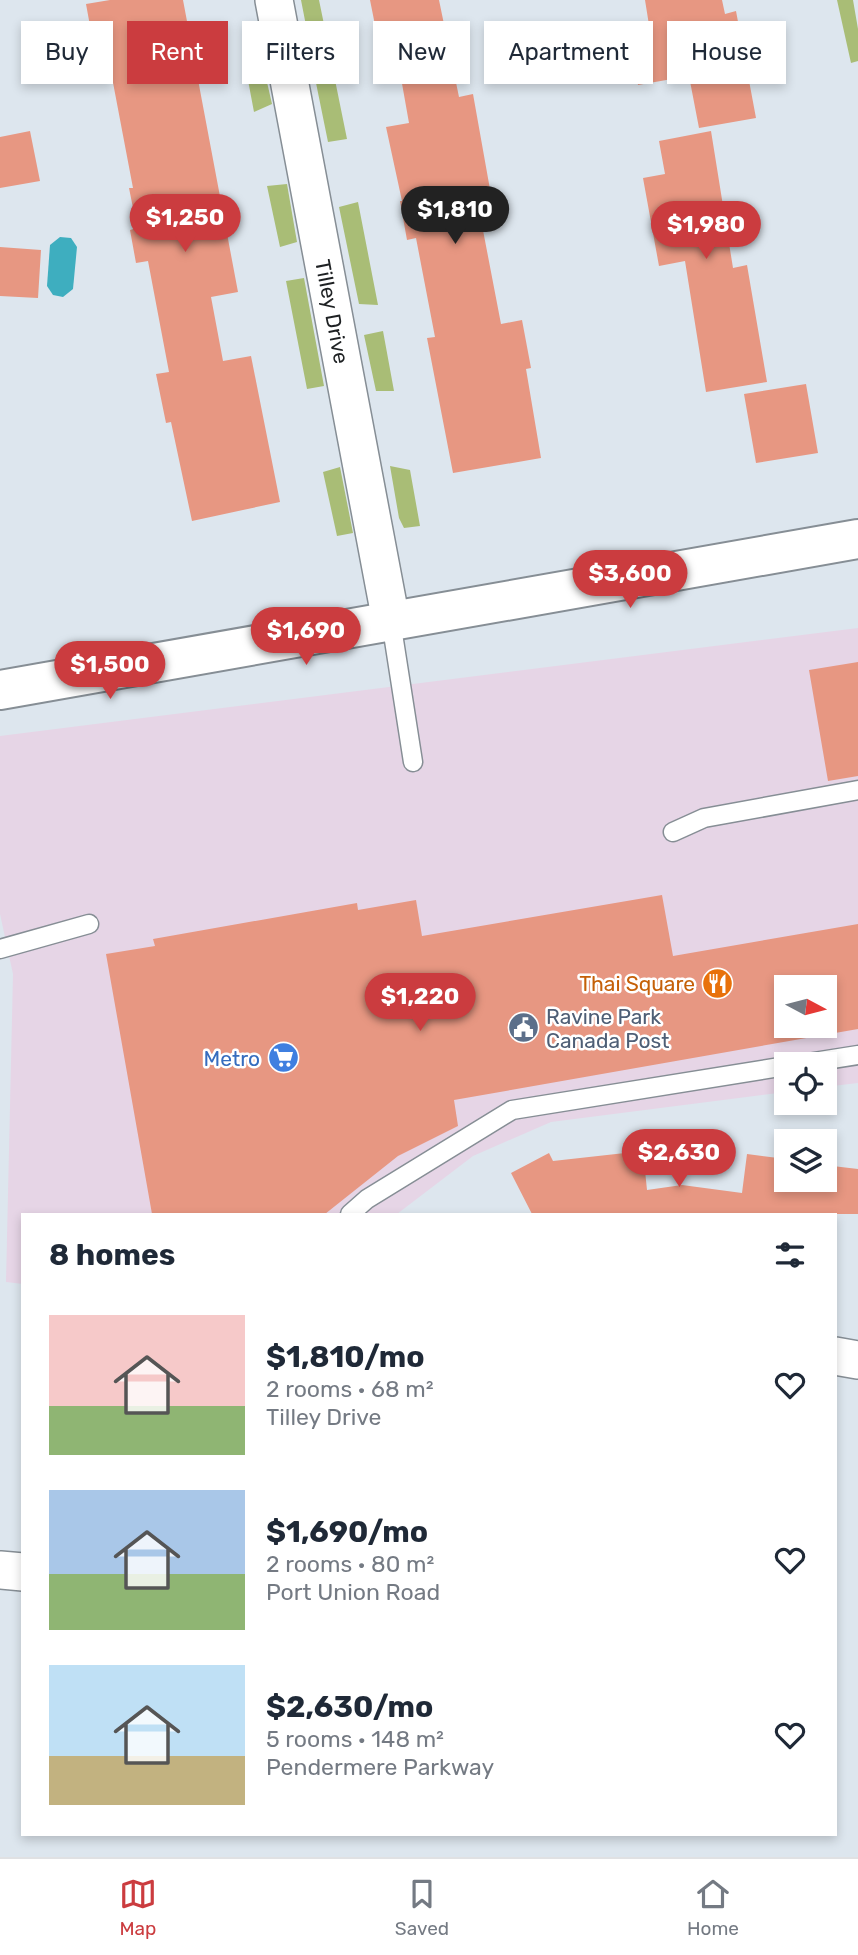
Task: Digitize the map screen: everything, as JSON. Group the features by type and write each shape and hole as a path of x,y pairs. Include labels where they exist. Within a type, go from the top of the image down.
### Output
{"main road":[{"path":"0,690 858,539"}],"street":[{"name":"Tilley Drive","path":"274,0 391,621"},
{"path":"837,1356 858,1360"},
{"path":"0,1570 21,1572"}],"lane":[{"path":"391,621 413,762"},
{"path":"673,832 704,818 858,790"},
{"path":"0,949 89,924"},
{"path":"837,1058 858,1055"},
{"path":"351,1213 367,1199 512,1110 774,1068"}],"shaded area":[{"path":"858,628 858,1083 837,1085 837,1052 774,1052 774,1094 551,1122 473,1156 398,1213 21,1213 21,1284 6,1282 13,974 0,914 0,736"}],"green space":[{"path":"301,0 319,0 323,21 305,21"},
{"path":"837,0 853,0 858,29 858,61 851,63"},
{"path":"249,84 267,84 272,104 254,112"},
{"path":"316,84 336,84 347,139 328,142"},
{"path":"287,184 297,242 280,247 267,186"},
{"path":"358,202 378,305 359,304 339,207"},
{"path":"304,278 324,386 307,389 286,281"},
{"path":"383,331 394,391 376,391 364,335"},
{"path":"390,466 410,470 420,526 404,528 399,518"},
{"path":"340,467 353,533 337,536 323,472"}],"water":[{"path":"60,237 71,238 77,247 73,289 63,297 53,295 47,286 50,245"}],"building":[{"path":"110,0 183,0 187,21 127,21 127,84 199,84 238,292 211,297 223,361 251,356 280,502 192,521 171,422 166,423 156,374 169,372 148,261 136,263 130,230 137,228 129,188 133,188 113,83 113,21 89,21 86,4"},
{"path":"370,0 439,0 443,21 374,21"},
{"path":"645,0 722,0 725,14 736,11 738,21 667,21 667,80 653,82 653,21 648,21"},
{"path":"402,84 456,84 459,97 473,94 496,223 482,225 501,324 522,320 531,368 526,369 541,458 453,473 427,338 435,337 416,238 407,240 402,201 386,127 409,123"},
{"path":"691,84 750,84 756,118 699,128"},
{"path":"30,131 40,181 0,188 0,137"},
{"path":"711,131 733,268 747,265 767,382 706,392 685,261 659,266 643,178 665,174 659,141"},
{"path":"0,247 41,250 38,298 0,296"},
{"path":"806,384 818,453 756,463 744,394"},
{"path":"858,662 858,776 828,781 809,670"},
{"path":"662,895 673,956 858,924 858,1029 837,1033 837,975 774,975 774,1038 807,1038 454,1100 458,1126 398,1156 326,1213 152,1213 106,954 155,946 153,939 357,903 358,910 416,900 422,936"},
{"path":"643,1151 647,1190 682,1185 742,1193 747,1154 774,1157 774,1192 837,1192 837,1167 858,1169 858,1214 531,1213 511,1173 549,1153 553,1161"}],"place":[{"name":"Thai Square","path":"718,983"},
{"name":"Ravine Park Canada Post","path":"523,1028"},
{"name":"Metro","path":"283,1058"}]}
